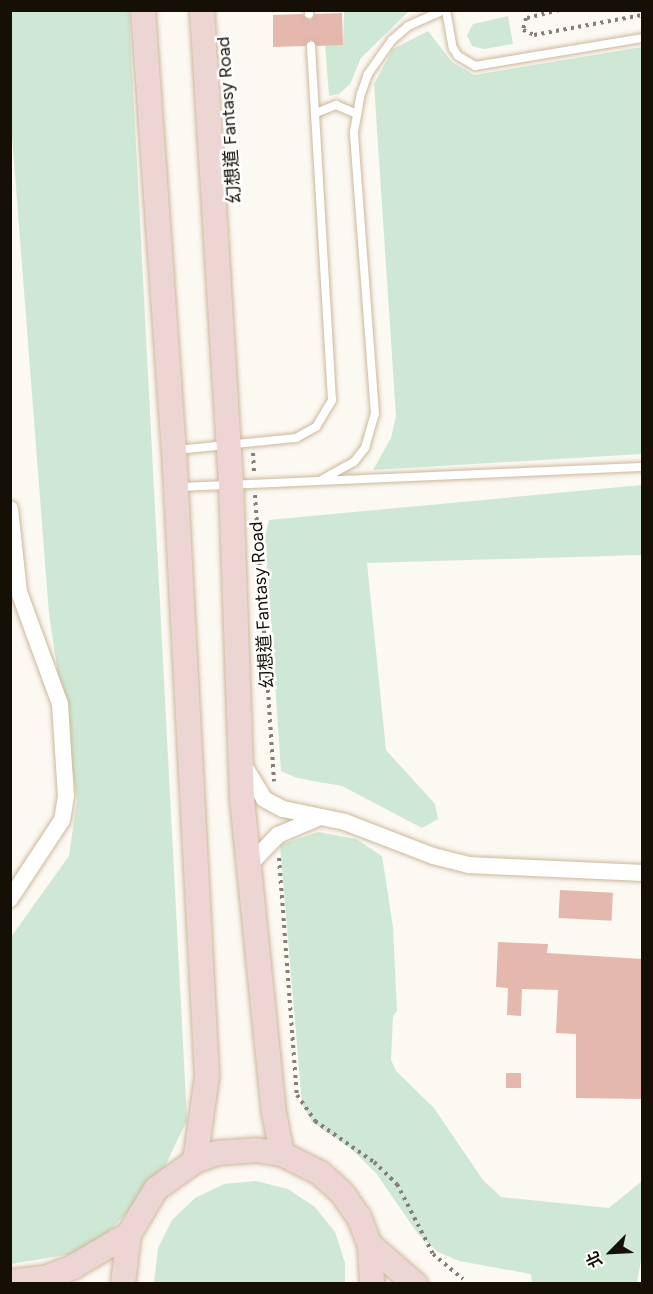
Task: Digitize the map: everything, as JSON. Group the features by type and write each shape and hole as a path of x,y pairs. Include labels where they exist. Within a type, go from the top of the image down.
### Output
{"main road":[{"path":"143,10 174,450 207,1076 195,1161"},
{"name":"幻想道 Fantasy Road","path":"201,10 231,484 241,758 248,866 274,1113 282,1154"},
{"path":"123,1284 129,1234 156,1189 195,1161 217,1153 246,1150 282,1154 320,1173 342,1193 359,1217 370,1245 372,1284"},
{"path":"10,1282 45,1278 73,1267 129,1234"},
{"path":"370,1245 415,1284"}],"street":[{"path":"10,509 19,592 60,704 66,796 62,820 10,899"},
{"path":"241,758 255,787 275,806 318,818 345,822 433,856 469,865 642,873"},
{"path":"248,866 278,835 318,818"}],"lane":[{"path":"323,479 339,472 359,455 372,432 375,414 354,132 368,74 378,56 408,26 445,10 453,48 458,56 475,66 642,38"},
{"path":"174,450 252,444 306,433 323,418 332,400 312,46"},
{"path":"316,113 336,105 357,114"},
{"path":"176,487 642,467"}],"path":[{"path":"559,10 526,18 523,30 534,35 642,15"},
{"name":"幻想道 Fantasy Road","path":"252,444 275,806"},
{"path":"278,835 297,1095 315,1121 374,1162 397,1184 433,1254 463,1279"}],"green space":[{"path":"11,11 129,11 187,1120 160,1177 102,1239 83,1252 11,1264 11,937 69,856 77,800 49,614 11,123"},
{"path":"344,11 409,11 361,58 350,84 339,94 329,96 325,45 343,45"},
{"path":"508,16 513,44 484,49 472,46 467,35 473,24"},
{"path":"428,31 452,62 474,75 642,47 642,454 373,470 391,438 396,416 374,84 393,49"},
{"path":"642,485 642,555 367,563 386,750 435,804 438,819 422,828 342,786 297,778 281,771 265,537 269,520"},
{"path":"318,832 356,839 382,856 393,927 397,1011 393,1016 391,1060 396,1071 434,1108 483,1180 501,1197 609,1208 642,1181 642,1254 637,1283 532,1283 531,1274 459,1261 438,1252 418,1234 376,1173 350,1148 312,1122 302,1104 280,845"},
{"path":"256,1181 288,1189 315,1207 335,1232 345,1263 345,1283 154,1283 158,1248 172,1220 195,1198 224,1184"}],"building":[{"path":"342,13 343,45 317,46 311,40 305,46 273,47 273,15 303,14 310,20 315,14"},
{"path":"560,890 613,893 611,921 559,918"},
{"path":"498,942 548,944 547,953 642,959 642,1099 576,1098 576,1034 556,1033 558,990 522,989 521,1016 507,1015 508,988 496,987"},
{"path":"506,1073 521,1073 521,1088 506,1088"}]}
